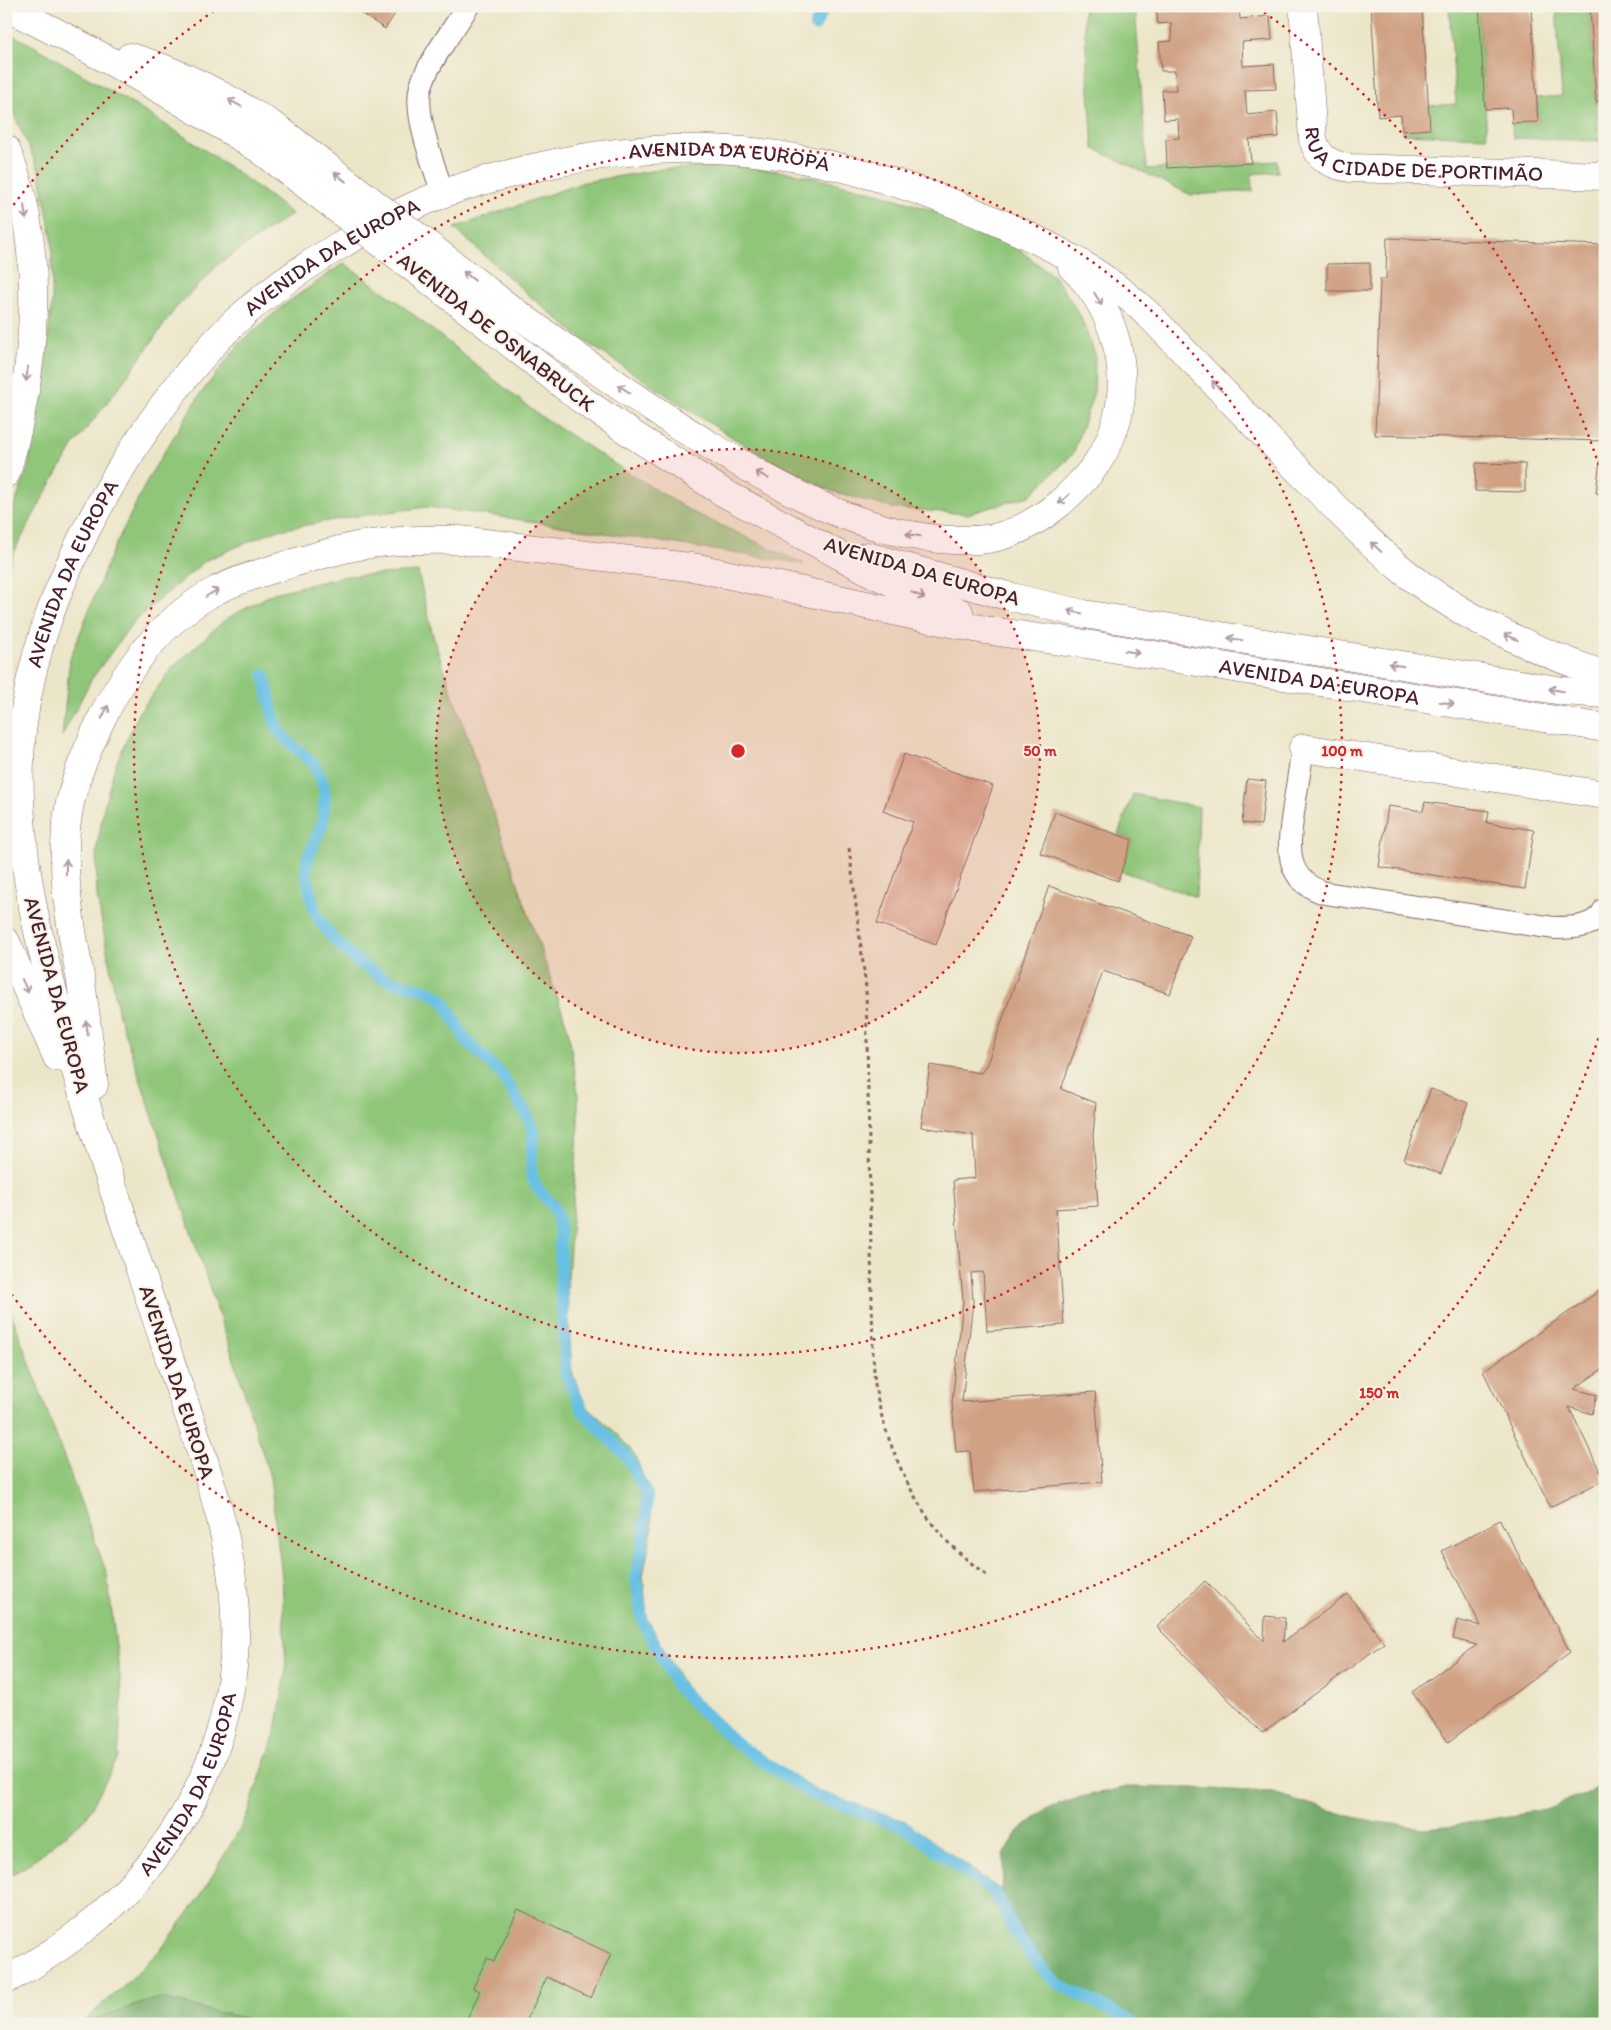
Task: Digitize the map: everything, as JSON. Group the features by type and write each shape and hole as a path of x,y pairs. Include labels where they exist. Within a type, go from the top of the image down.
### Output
{"main road":[{"name":"RUA CIDADE DE PORTIMÃO","path":"1303,6 1313,139 1320,155 1328,162 1350,168 1605,176"},
{"name":"AVENIDA DE OSNABRUCK","path":"6,7 74,40 197,110 261,150 535,364 632,434 724,493 812,540"},
{"path":"74,40 147,62 190,80 248,110 277,128 582,362 680,427 780,485 842,514 878,527 939,539 971,540 1000,536 1028,525 1066,498 1097,464 1112,438 1119,409 1121,378 1118,350 1111,323 1099,298 1085,279 1065,260 1023,234"},
{"name":"AVENIDA DA EUROPA","path":"6,1980 38,1962 82,1932 125,1894 144,1874 189,1806 212,1757 221,1729 232,1675 235,1615 229,1556 222,1526 188,1413 104,1163 62,1025 38,933 28,884 20,791 21,737 31,678 50,615 76,550 128,458 173,393 221,336 262,299 310,265 389,220 443,194 528,169 594,155 671,148 717,148 772,154 850,169 957,204 1023,234"},
{"path":"6,149 25,207 32,265 33,321 27,380 18,432 6,473"},
{"path":"1023,234 1066,253 1086,265 1116,286 1137,304 1363,536 1407,574 1488,626 1605,675"},
{"path":"104,1163 66,876 68,814 77,776 87,750 114,694 131,668 152,642 173,621 217,590 269,570 342,549 370,544 459,540 698,568 946,622 1066,642"},
{"name":"AVENIDA DA EUROPA","path":"812,540 878,576 953,610 998,626 1066,642 1605,728"},
{"name":"AVENIDA DA EUROPA","path":"812,540 997,593 1084,614 1563,692 1605,694"},
{"path":"1303,748 1605,795"},
{"path":"6,942 104,1163"}],"lane":[{"path":"443,194 419,108 420,92 426,74 468,6"},
{"path":"1303,748 1290,831 1290,857 1294,869 1302,882 1313,889 1325,893 1554,928 1586,925 1597,920 1605,909"}],"path":[{"path":"849,848 866,988 873,1354 877,1395 885,1430 892,1448 922,1506 943,1536 970,1563 986,1575"}],"green space":[{"path":"1083,6 1135,6 1147,169 1277,161 1278,172 1251,174 1253,191 1191,195 1093,148"},
{"path":"1449,6 1479,6 1487,137 1403,134 1402,131 1428,106 1456,104"},
{"path":"1556,6 1590,6 1599,141 1513,138 1512,123 1538,122 1537,98 1562,96"},
{"path":"6,33 45,52 164,123 242,176 292,214 221,262 175,309 129,374 74,445 42,499 12,556 6,578 6,529 28,468 44,377 52,302 52,239 39,170 6,97"},
{"path":"735,166 795,173 878,193 953,217 1006,240 1055,277 1080,315 1095,354 1094,392 1073,454 1029,496 968,514 892,508 831,491 767,459 583,340 530,296 454,228 584,182 664,169"},
{"path":"344,263 399,303 536,413 692,512 804,564 427,507 350,517 274,531 206,560 134,621 91,680 62,736 70,659 111,554 150,475 199,396 240,343 285,304"},
{"path":"418,572 434,640 568,1029 578,1093 578,1133 567,1290 572,1372 586,1406 614,1431 634,1454 651,1494 652,1530 643,1576 647,1618 684,1686 740,1740 813,1789 905,1821 1002,1891 1011,1925 1055,1982 1127,2019 1133,2024 254,2024 246,2019 158,1998 80,2024 123,1987 162,1948 198,1900 246,1818 276,1731 286,1670 282,1577 270,1477 238,1372 119,1016 97,896 96,852 104,807 115,766 139,712 173,667 226,619 274,593 346,576"},
{"path":"1133,794 1199,807 1196,897 1121,871 1132,840 1118,834"},
{"path":"6,1299 107,1574 122,1693 118,1758 86,1818 28,1865 6,1878"},
{"path":"1605,1781 1605,2024 1133,2024 1127,2019 1055,1982 1031,1955 1011,1925 1002,1891 1004,1855 1019,1831 1046,1809 1081,1797 1127,1787 1270,1792 1349,1816 1424,1828 1456,1825 1540,1811 1583,1795"},
{"path":"158,1998 246,2019 254,2024 80,2024"}],"building":[{"path":"350,6 400,6 385,29"},
{"path":"1156,6 1239,6 1240,19 1270,16 1272,40 1242,42 1243,66 1274,64 1276,89 1245,90 1247,115 1277,112 1279,137 1249,139 1251,163 1167,168 1166,139 1179,138 1178,119 1164,120 1162,90 1176,90 1175,71 1161,71 1159,42 1172,41 1171,23 1158,24"},
{"path":"1371,6 1422,6 1430,129 1402,131 1401,115 1378,117"},
{"path":"1479,6 1531,6 1538,122 1512,123 1511,108 1485,109"},
{"path":"1590,6 1605,6 1605,101 1596,102"},
{"path":"1387,238 1605,245 1605,441 1375,435 1380,279 1386,279"},
{"path":"1370,263 1370,291 1327,291 1327,264"},
{"path":"1600,460 1605,460 1605,494 1596,493"},
{"path":"1476,463 1525,464 1525,492 1475,491"},
{"path":"904,754 993,786 936,945 877,923 913,822 883,811"},
{"path":"1247,779 1266,781 1261,825 1242,823"},
{"path":"1425,802 1489,811 1487,823 1534,830 1525,889 1379,867 1388,806 1423,811"},
{"path":"1055,812 1132,840 1118,881 1040,853"},
{"path":"1049,886 1191,936 1170,994 1103,971 1061,1089 1096,1103 1093,1135 1098,1206 1056,1209 1064,1325 987,1331 983,1272 971,1273 973,1301 962,1402 1095,1392 1102,1482 974,1492 970,1451 956,1452 952,1403 963,1301 953,1180 975,1178 973,1135 921,1127 930,1065 981,1073 987,1064"},
{"path":"1431,1089 1468,1103 1441,1174 1404,1160"},
{"path":"1605,1287 1605,1367 1574,1389 1597,1395 1592,1414 1569,1407 1604,1480 1550,1507 1483,1371"},
{"path":"1500,1520 1570,1652 1448,1742 1412,1692 1477,1645 1453,1639 1457,1620 1481,1626 1442,1551"},
{"path":"1205,1581 1264,1641 1265,1616 1285,1618 1283,1642 1348,1594 1384,1643 1262,1733 1157,1627"},
{"path":"518,1910 611,1954 591,1998 547,1977 525,2024 465,2024 480,1991 473,1988 487,1958 494,1961"}],"waterway":[{"path":"815,26 825,6"},
{"path":"264,675 278,730 313,763 321,778 325,793 323,822 308,857 306,872 314,909 321,922 330,935 358,962 385,979 432,992 444,1001 466,1040 502,1075 529,1119 534,1133 532,1178 537,1188 553,1206 558,1217 566,1374 583,1411 628,1458 647,1495 645,1531 636,1577 642,1620 678,1688 737,1744 811,1794 904,1827 997,1895 1011,1925 1031,1955 1055,1982 1127,2019 1133,2024"}]}
